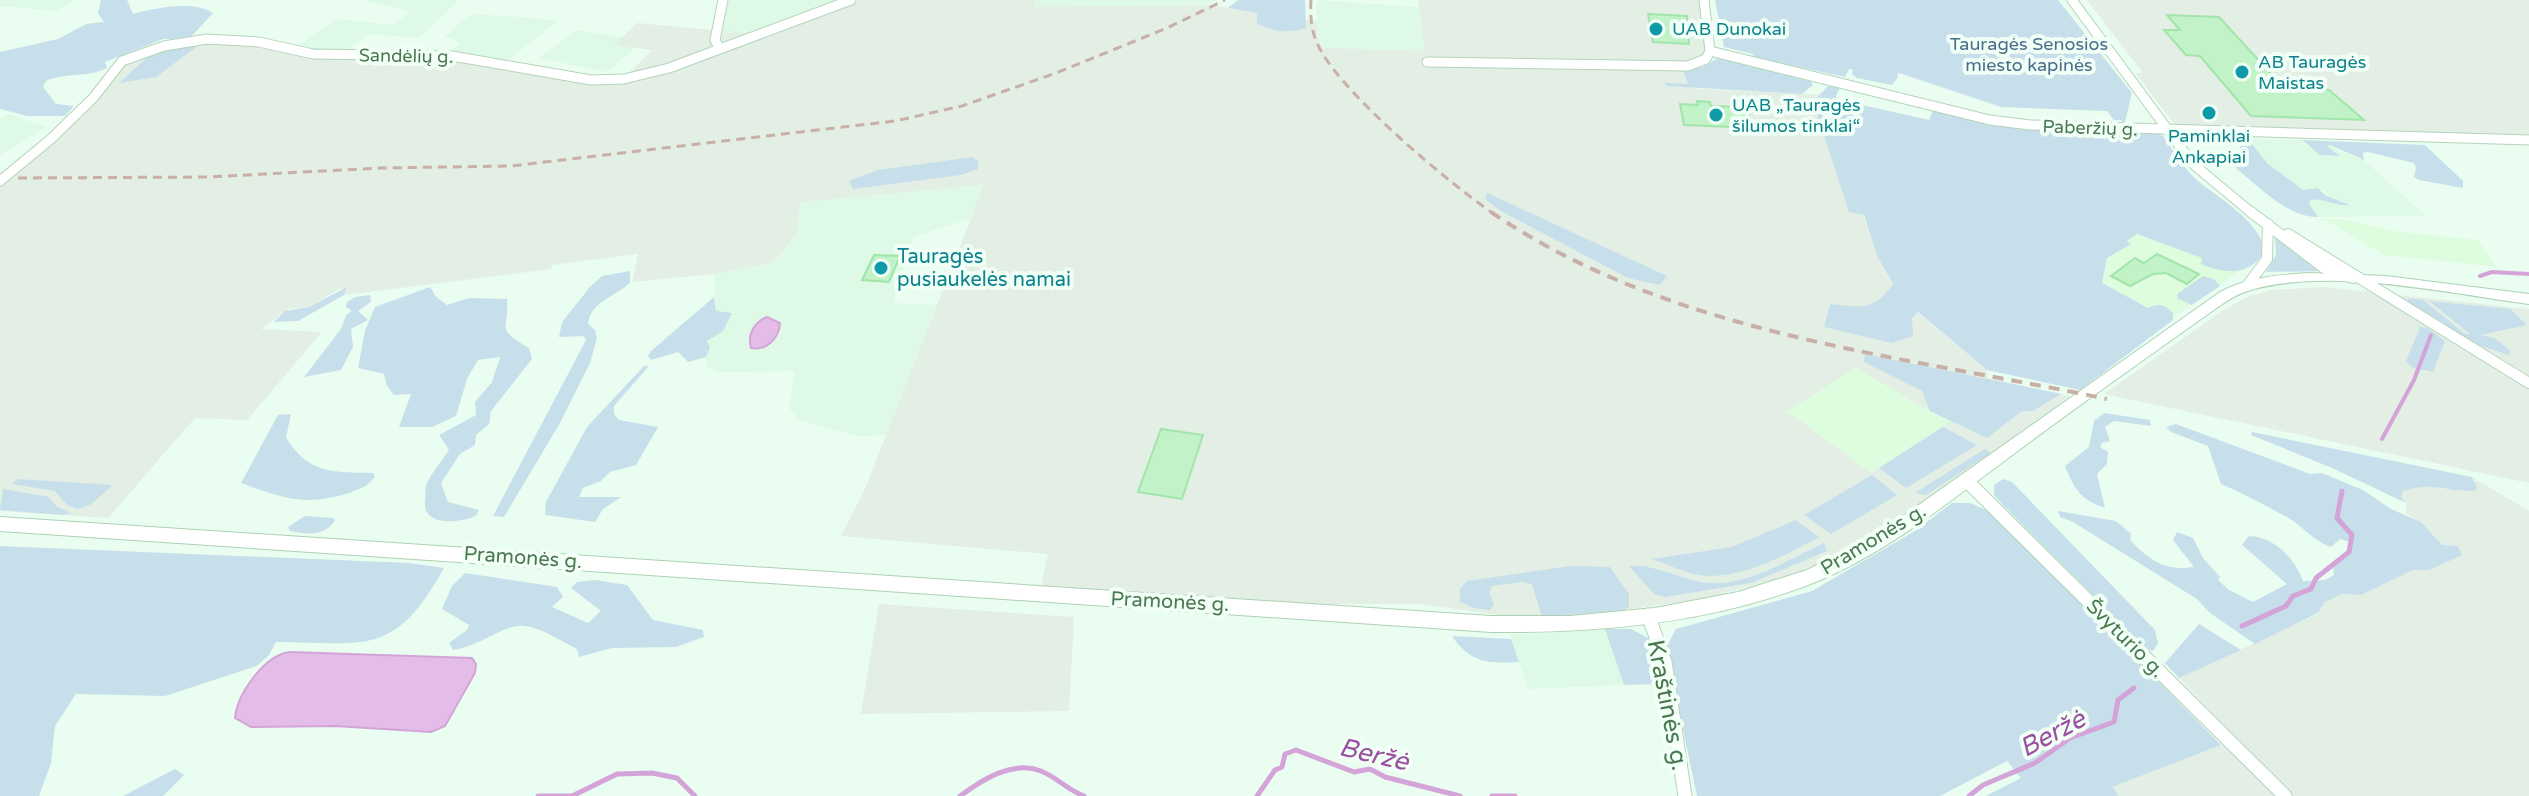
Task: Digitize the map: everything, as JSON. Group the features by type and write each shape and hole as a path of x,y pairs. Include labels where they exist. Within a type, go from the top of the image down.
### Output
{"main road":[{"name":"Pramonės g.","path":"0,524 1491,624 1550,625 1648,615 1730,600 1809,577 1851,557 1967,481 2194,317 2228,294 2247,286 2297,279 2361,280 2529,299"}],"street":[{"path":"719,48 715,40 723,0"},
{"name":"Sandėlių g.","path":"0,181 52,138 94,97 122,61 164,46 207,39 259,42 313,54 452,56 605,80 644,76 851,0"},
{"path":"1427,62 1688,66 1706,59 1710,51 1704,0"},
{"name":"Pramonės g.","path":"2072,0 2208,179 2324,268 2361,280 2529,383"},
{"name":"Paberžių g.","path":"1710,51 1990,120 2030,125 2529,140"},
{"path":"2247,286 2267,259 2268,224"},
{"name":"Švyturio g.","path":"1967,481 2285,796"},
{"name":"Kraštinės g.","path":"1648,615 1665,662 1685,796"}],"shaded area":[{"path":"0,0 74,0 56,11 0,6"},
{"path":"362,0 459,0 419,38 368,34 341,55 293,49 338,19 394,25 411,11"},
{"path":"720,0 851,0 755,34 712,30"},
{"path":"851,0 1035,0 1035,7 1207,5 1317,21 1317,38 1324,48 1425,51 1418,0 1704,0 1712,60 1694,69 1688,85 1666,83 1698,89 1822,95 1877,256 1900,298 1987,370 1988,378 2070,396 1960,479 1853,547 1792,575 1702,599 1557,619 1518,618 1422,604 1225,604 1040,593 1048,554 841,536 865,489 984,185 800,202 797,233 774,262 714,274 632,282 638,254 552,265 551,269 344,295 346,288 339,289 309,307 289,309 261,329 322,332 247,420 195,418 108,518 0,511 0,181 52,138 122,61 207,39 303,53 452,56 541,72 623,79 652,50 614,45 637,23 755,34","holes":["1856,368 1951,421 1871,473 1787,411"]},
{"path":"1035,0 1217,0 1207,5 1034,7"},
{"path":"1317,0 1419,7 1425,51 1324,48 1317,38"},
{"path":"2087,0 2529,0 2529,143 2176,126 2135,73 2143,73"},
{"path":"471,14 558,21 503,64 447,55 460,43 445,36"},
{"path":"577,30 622,37 615,45 636,47 607,72 538,58"},
{"path":"9,114 47,127 0,155 0,119"},
{"path":"2248,139 2302,140 2307,146 2339,156 2326,145 2331,144 2339,151 2364,160 2426,216 2318,217 2309,204 2310,200 2319,198 2341,206 2321,189 2303,191 2268,164"},
{"path":"985,185 970,219 913,237 893,303 937,305 886,435 858,436 798,420 789,408 795,371 718,372 708,368 706,357 710,347 707,341 713,338 732,313 716,311 714,274 775,262 797,233 800,202"},
{"path":"2324,219 2342,219 2394,231 2478,240 2497,267 2384,255"},
{"path":"2137,234 2203,258 2226,271 2240,271 2173,317 2169,308 2148,308 2102,283 2107,258 2130,244 2126,241"},
{"path":"2324,287 2529,309 2529,483 2104,394 2225,309 2250,296 2271,290"},
{"path":"767,317 780,323 777,334 767,345 751,348 753,330 758,322"},
{"path":"1856,368 1952,421 1871,473 1786,411"},
{"path":"2472,477 2529,511 2529,796 2119,796 2111,787 2237,739 2179,678 2318,614 2325,602 2342,594 2361,595 2413,569 2429,570 2442,545 2421,522 2406,514 2406,503 2401,497 2403,491 2426,485 2477,482"},
{"path":"879,604 1074,617 1069,711 861,714"},
{"path":"1605,629 1624,685 1528,689 1510,635"},
{"path":"289,652 472,658 476,664 475,673 445,726 431,732 335,726 251,727 235,718 246,688 261,668"}],"green space":[{"path":"101,0 127,0 133,14 185,6 213,13 189,39 163,39 105,62 107,68 99,71 46,81 43,87 56,104 74,106 65,116 27,116 0,109 0,52 58,39 86,24 104,22 98,13"},
{"path":"1238,0 1305,0 1306,28 1281,31 1257,24 1257,13 1228,8"},
{"name":"Tauragės Senosios miesto kapinės","path":"1715,0 2058,0 2132,93 2124,126 2121,120 2114,120 2107,111 2001,107 1902,74 1897,73 1898,77 1892,85 1857,78 1852,74 1853,69 1849,69 1845,77 1753,57 1753,54 1724,47"},
{"path":"202,43 156,77 119,83 152,53"},
{"path":"1718,58 1810,80 1813,85 1802,94 1666,86 1665,83 1688,84 1683,69 1703,67"},
{"path":"1828,86 1840,87 1835,99 1929,120 1933,110 1975,119 2158,133 2198,181 2247,220 2257,232 2263,245 2261,257 2249,267 2225,271 2201,264 2202,258 2137,234 2127,241 2131,244 2107,258 2102,283 2148,308 2164,306 2173,313 2173,320 2080,390 1987,370 1918,312 1912,318 1913,336 1892,343 1824,327 1830,304 1866,306 1879,299 1893,284 1877,256 1864,215 1849,212 1813,102"},
{"path":"2238,139 2248,139 2268,164 2303,190 2318,188 2325,195 2349,205 2310,200 2309,204 2318,217 2306,216 2281,204 2224,158 2223,150 2241,153"},
{"path":"2302,140 2425,145 2463,181 2463,188 2419,180 2414,177 2414,163 2368,152 2363,153 2364,160 2330,145 2327,146 2340,156 2320,155"},
{"path":"973,157 978,161 978,169 961,175 853,189 849,181 878,170"},
{"path":"1487,193 1667,276 1660,285 1628,278 1499,210 1485,199"},
{"path":"2275,237 2324,271 2266,272 2276,255"},
{"path":"630,271 630,283 599,305 590,316 588,324 595,330 597,338 590,363 560,423 504,517 493,516 586,340 583,336 559,337 562,322 602,276"},
{"path":"2203,276 2214,279 2220,286 2192,305 2178,299 2177,294"},
{"path":"347,287 344,295 298,321 274,322 285,311 309,307"},
{"path":"430,287 436,297 447,305 469,298 507,299 507,332 529,348 532,359 491,411 489,424 476,435 475,445 460,454 441,483 448,502 479,510 476,516 452,521 435,519 426,509 426,487 449,450 439,435 476,415 475,402 492,382 500,357 478,360 467,379 456,416 432,427 399,427 411,394 394,395 387,386 384,374 358,368 365,331 375,307"},
{"path":"370,295 371,302 358,311 368,320 351,329 353,347 341,370 304,377 341,329 346,315 352,311 346,307 347,302 355,297"},
{"path":"714,297 716,311 732,313 723,331 707,341 710,347 706,357 688,362 678,352 651,360 648,356 651,351"},
{"path":"2407,298 2423,300 2465,334 2470,334 2429,301 2510,309 2527,325 2480,335 2494,338 2510,350 2509,355 2478,345 2409,304"},
{"path":"2420,327 2428,328 2445,341 2433,372 2411,367 2406,361"},
{"path":"1865,354 2061,394 2033,411 2022,411 1987,438 1930,411 1922,391 1864,362"},
{"path":"644,366 649,366 614,406 614,414 619,420 658,427 636,465 610,472 601,481 583,488 579,497 621,497 603,509 595,522 545,515 546,502 587,427"},
{"path":"2104,413 2150,420 2151,426 2114,421 2105,427 2110,441 2102,443 2100,447 2108,452 2107,464 2097,474 2105,508 2079,493 2065,466 2089,447 2094,421"},
{"path":"291,414 286,437 304,459 324,469 373,473 375,477 357,490 306,500 241,483 278,415"},
{"path":"2176,424 2310,474 2322,473 2363,490 2391,509 2421,522 2442,545 2458,546 2462,555 2429,570 2413,570 2361,595 2342,594 2325,602 2318,613 2255,644 2210,613 2197,599 2060,517 2058,511 2116,521 2131,534 2130,540 2144,553 2159,563 2175,568 2194,567 2173,540 2177,532 2193,538 2203,558 2220,577 2218,580 2229,590 2253,602 2287,584 2242,545 2249,536 2267,540 2283,551 2303,581 2325,580 2334,575 2333,566 2349,552 2350,542 2340,539 2331,547 2324,544 2289,518 2221,484 2208,446 2171,432 2166,427"},
{"path":"1943,427 1977,445 1906,488 1879,468"},
{"path":"2252,432 2472,477 2477,488 2475,491 2465,491 2414,488 2403,491 2401,497 2406,503 2251,435"},
{"path":"1985,449 1991,453 1926,495 1915,493"},
{"path":"1872,475 1897,495 1831,534 1804,515"},
{"path":"17,479 113,485 90,505 77,509 67,505 55,491 12,484"},
{"path":"2003,479 2012,482 2155,630 2158,643 2153,651 2148,650 1994,495 1994,485"},
{"path":"3,489 49,497 56,506 71,513 0,510"},
{"path":"1952,503 1970,503 1993,513 2221,745 2112,787 2119,796 1986,796 2021,778 2007,761 1940,796 1697,796 1666,648 1676,629 1812,591 1915,531"},
{"path":"305,516 335,520 321,532 290,531 288,527"},
{"path":"1796,520 1819,537 1740,572 1705,576 1652,559 1732,547"},
{"path":"1824,543 1827,551 1751,583 1665,597 1654,594 1629,566 1649,567 1708,583 1723,583 1753,576"},
{"path":"0,546 409,563 444,568 410,617 393,631 376,639 334,643 276,642 269,655 257,666 165,696 76,694 55,726 51,763 39,796 0,796"},
{"path":"1570,566 1610,567 1629,594 1629,607 1624,610 1542,617 1532,584 1522,582 1492,586 1489,593 1494,604 1490,610 1460,602 1460,589 1467,581"},
{"path":"465,573 557,587 563,597 552,607 588,623 601,611 571,588 577,582 595,580 627,585 653,620 703,630 704,637 676,647 612,648 579,657 577,649 556,638 533,628 518,626 453,650 449,643 469,625 442,609 452,586"},
{"path":"2199,624 2241,650 2179,678 2165,663"},
{"path":"1605,629 1631,629 1650,639 1661,684 1624,685"},
{"path":"1452,636 1511,639 1519,662 1498,663 1473,657"},
{"path":"175,769 184,775 163,796 123,796"}],"building":[{"name":"UAB Dunokai","path":"1648,14 1687,16 1689,44 1653,42"},
{"name":"AB Tauragės Maistas","path":"2167,15 2219,17 2284,88 2329,90 2364,120 2251,116 2200,56 2186,55 2164,30 2180,30"},
{"name":"UAB „Tauragės šilumos tinklai“","path":"1697,101 1710,102 1711,106 1747,107 1753,128 1684,125 1680,104 1698,105"},
{"path":"2157,254 2199,274 2187,284 2166,273 2153,274 2130,286 2111,276 2135,258 2144,263"},
{"name":"Tauragės pusiaukelės namai","path":"874,255 900,256 889,282 862,280"},
{"path":"1161,429 1203,435 1182,499 1138,492"}],"waterway":[{"name":"Beržė","path":"2480,276 2492,272 2529,274"},
{"name":"Beržė","path":"2382,439 2414,380 2431,335"},
{"name":"Beržė","path":"2242,626 2286,606 2293,596 2311,589 2316,578 2349,552 2352,535 2337,518 2342,491"},
{"name":"Beržė","path":"1969,796 1983,785 2035,763 2070,738 2114,722 2118,700 2134,688"},
{"name":"Beržė","path":"1257,796 1275,770 1282,767 1285,754 1296,750 1354,772 1370,769 1385,777 1460,796"},
{"name":"Beržė","path":"960,796 998,773 1019,768 1041,771 1084,796"},
{"name":"Beržė","path":"538,796 572,796 617,774 652,773 677,778 695,796"},
{"name":"Beržė","path":"1492,796 1515,796"}],"railway":[{"path":"18,178 207,177 381,168 510,166 895,121 962,106 1056,73 1167,28 1225,0"},
{"path":"1311,0 1311,22 1317,43 1346,85 1424,159 1493,213"},
{"path":"1493,213 1561,254 1634,287 1710,314 1868,353 2107,399"}],"place":[{"name":"UAB Dunokai","path":"1656,29"},
{"name":"AB Tauragės Maistas","path":"2242,72"},
{"name":"Paminklai Ankapiai","path":"2209,113"},
{"name":"UAB „Tauragės šilumos tinklai“","path":"1716,115"},
{"name":"Tauragės pusiaukelės namai","path":"881,268"}]}
